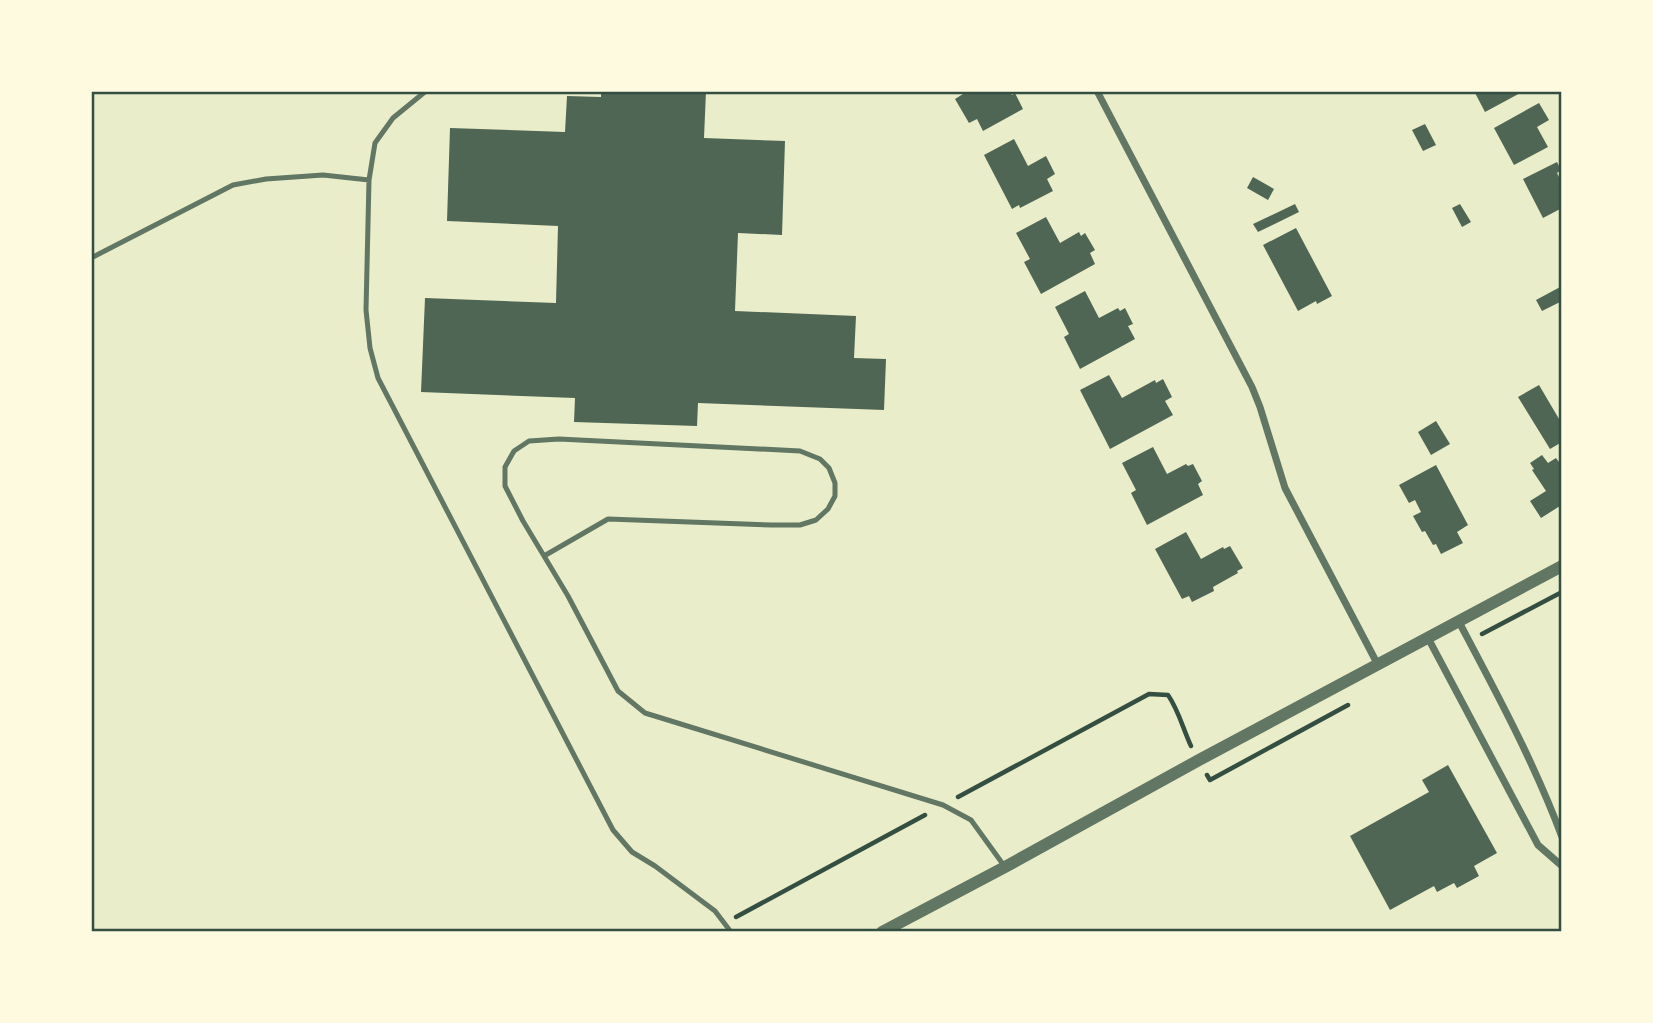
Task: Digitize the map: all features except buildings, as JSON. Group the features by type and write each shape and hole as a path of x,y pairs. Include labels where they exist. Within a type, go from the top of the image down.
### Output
{"street":[{"path":"1097,91 1252,387 1285,488 1378,665"},
{"path":"882,932 1562,566"},
{"path":"1459,622 1522,743 1562,836"},
{"path":"1428,638 1538,845 1562,866"}],"lane":[{"path":"426,91 393,118 375,143 369,180 366,310 370,348 378,378 613,830 632,852 715,911 731,932"},
{"path":"91,258 233,185 266,179 323,175 369,180"},
{"path":"544,556 608,519 800,525 816,520 828,509 835,496 835,483 829,468 820,459 800,451 559,439 529,441 514,451 505,467 505,486 618,691 645,713 943,805 971,820 1005,867"}],"path":[{"path":"1489,630 1562,592"},
{"path":"973,789 1149,694 1168,695 1177,709 1190,743"},
{"path":"1210,780 1351,704"},
{"path":"741,914 911,822"}]}
